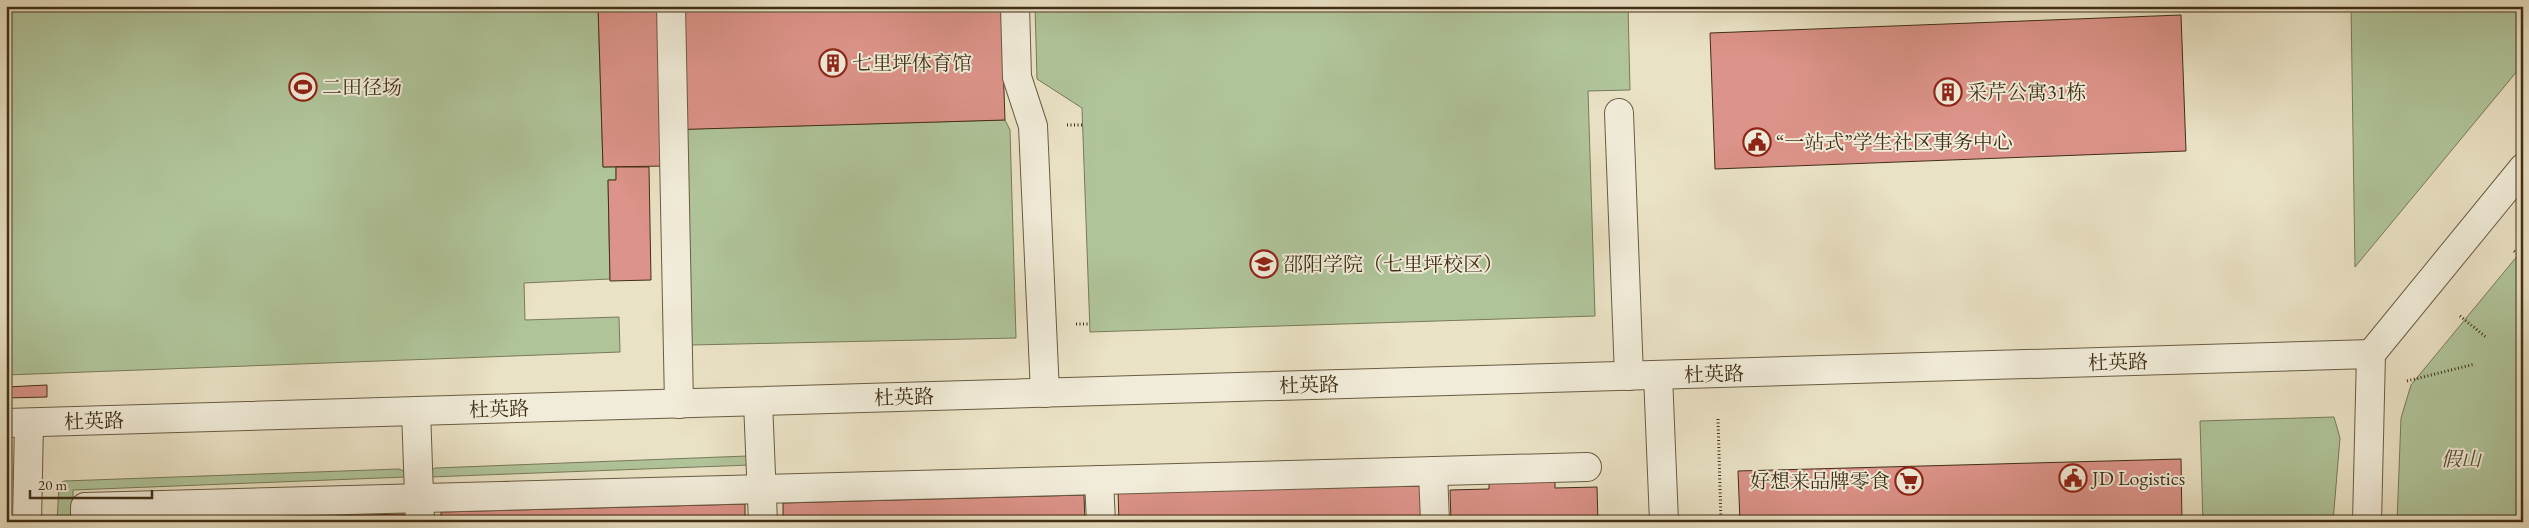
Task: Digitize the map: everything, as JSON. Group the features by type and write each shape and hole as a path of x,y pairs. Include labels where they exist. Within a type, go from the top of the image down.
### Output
{"street":[{"path":"671,6 679,404"},
{"path":"1014,6 1017,77 1033,126 1045,393"},
{"path":"1619,113 1629,376"},
{"path":"2367,522 2371,354 2523,168"},
{"name":"杜英路","path":"17,423 2371,354"},
{"path":"1658,375 1664,522"},
{"path":"758,402 762,522"},
{"path":"416,411 420,510"},
{"path":"17,423 20,517"},
{"path":"85,522 85,507 420,510 761,489 1587,467"},
{"path":"1433,471 1435,522"},
{"path":"1099,480 1100,522"}],"path":[{"path":"2514,251 2523,258"},
{"path":"2460,316 2486,337"},
{"path":"2407,381 2475,364"},
{"path":"1718,418 1721,522"}],"green space":[{"name":"二田径场","path":"6,6 598,6 603,167 616,167 616,180 608,180 610,279 524,283 525,320 619,317 620,352 6,375"},
{"path":"1035,6 1628,6 1630,90 1588,91 1595,316 1090,332 1082,108 1037,79"},
{"path":"2351,6 2523,6 2523,64 2355,267"},
{"path":"1005,120 1010,130 1016,338 691,345 685,129"},
{"name":"假山","path":"2523,249 2523,522 2397,522 2401,418 2411,385"},
{"path":"2334,417 2340,438 2333,522 2203,522 2200,421"},
{"path":"747,456 751,465 430,477 430,471 435,468"},
{"path":"399,469 404,471 406,477 73,490 73,522 57,522 59,484 64,481"}],"building":[{"path":"598,6 662,6 666,166 603,167"},
{"name":"七里坪体育馆","path":"662,6 1001,6 1005,120 665,130"},
{"name":"采芹公寓31栋","path":"2181,15 2186,151 1715,169 1710,33"},
{"path":"616,167 649,167 651,280 610,281 608,180 616,180"},
{"path":"47,385 47,397 6,398 6,387"},
{"path":"2181,459 2182,522 1740,522 1738,471"},
{"path":"1555,479 1555,488 1597,487 1598,522 1451,522 1450,490 1489,489 1489,480"},
{"path":"1421,486 1421,522 1119,522 1118,492"},
{"path":"1084,495 1085,522 783,522 783,503"},
{"path":"745,504 745,522 441,522 441,512"},
{"path":"404,514 404,522 109,522"}],"place":[{"name":"七里坪体育馆","path":"833,63"},
{"name":"二田径场","path":"303,87"},
{"name":"采芹公寓31栋","path":"1948,92"},
{"name":"“一站式”学生社区事务中心","path":"1757,142"},
{"name":"邵阳学院（七里坪校区）","path":"1264,264"},
{"name":"JD Logistics","path":"2073,478"},
{"name":"好想来品牌零食","path":"1909,481"}]}
